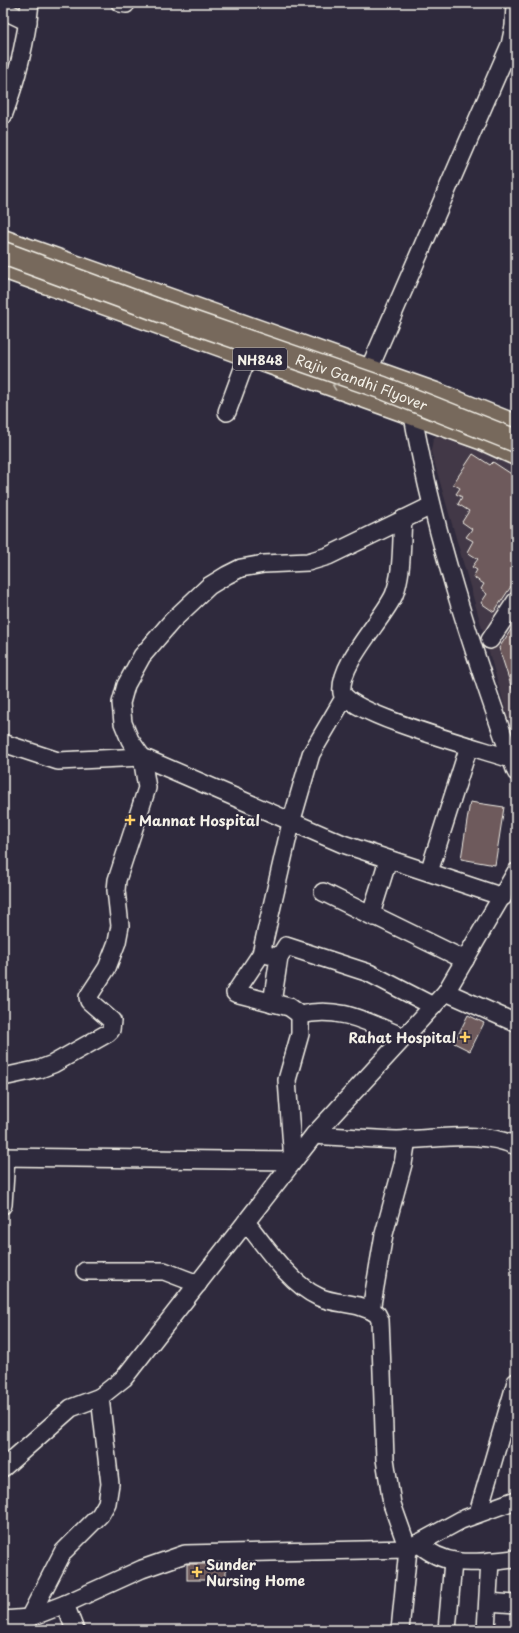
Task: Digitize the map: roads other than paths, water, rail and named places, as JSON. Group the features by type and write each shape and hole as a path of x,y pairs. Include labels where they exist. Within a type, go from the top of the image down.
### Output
{"highway":[{"name":"NH848","path":"3,241 407,384 516,426"},
{"name":"Rajiv Gandhi Flyover","path":"3,253 170,314 383,388 516,441"},
{"name":"NH848","path":"3,267 412,413 483,439 516,454"}],"street":[{"path":"3,85 17,13 30,3"},
{"path":"358,394 510,44 514,26 515,4"},
{"path":"3,116 16,81 17,13"},
{"path":"227,412 248,355"},
{"path":"407,384 431,506 462,614 514,766"},
{"path":"3,1077 40,1069 53,1064 111,1030 112,1021 89,1001 88,998 107,968 117,942 120,926 120,907 117,895 117,880 147,788 142,757 130,740 123,723 121,703 126,685 142,656 172,621 209,586 241,568 264,564 308,562 341,552 431,506"},
{"path":"403,519 397,586 387,608 360,646 349,667 342,683 342,693 344,698 361,708 392,721 469,746 514,766"},
{"path":"490,640 516,600"},
{"path":"300,1015 289,1007 235,993 261,954 291,823 310,754 344,698"},
{"path":"3,743 58,761 142,757 291,823 343,844 503,897"},
{"path":"429,872 469,746"},
{"path":"374,916 371,914 372,910 388,860"},
{"path":"3,1468 71,1408 100,1397 124,1378 314,1135 446,992 503,897 516,872"},
{"path":"323,892 465,960"},
{"path":"272,1003 279,957 286,946 369,973 433,1006"},
{"path":"261,954 279,957"},
{"path":"446,992 516,1023"},
{"path":"300,1015 316,1011 340,1012 404,1037"},
{"path":"293,1161 287,1080 300,1034 300,1015"},
{"path":"314,1135 407,1139 485,1137 504,1140 516,1146"},
{"path":"371,1310 384,1234 407,1139"},
{"path":"3,1205 5,1157 293,1161"},
{"path":"246,1222 282,1266 304,1288 318,1297 336,1303 371,1310 377,1314 380,1320 384,1460 392,1504 413,1546 400,1630"},
{"path":"85,1271 164,1271 198,1284"},
{"path":"478,1514 516,1382"},
{"path":"29,1618 63,1552 100,1515 108,1503 110,1484 100,1397"},
{"path":"413,1546 460,1520 516,1500"},
{"path":"3,1620 29,1618 65,1604 142,1569 185,1554 413,1546 453,1562 516,1559"},
{"path":"486,1630 490,1561"},
{"path":"447,1630 453,1562"},
{"path":"488,1602 516,1604"},
{"path":"65,1604 75,1630"}],"place":[{"name":"Mannat Hospital","path":"130,820"},
{"name":"Rahat Hospital","path":"465,1037"},
{"name":"Sunder Nursing Home","path":"197,1572"}]}
